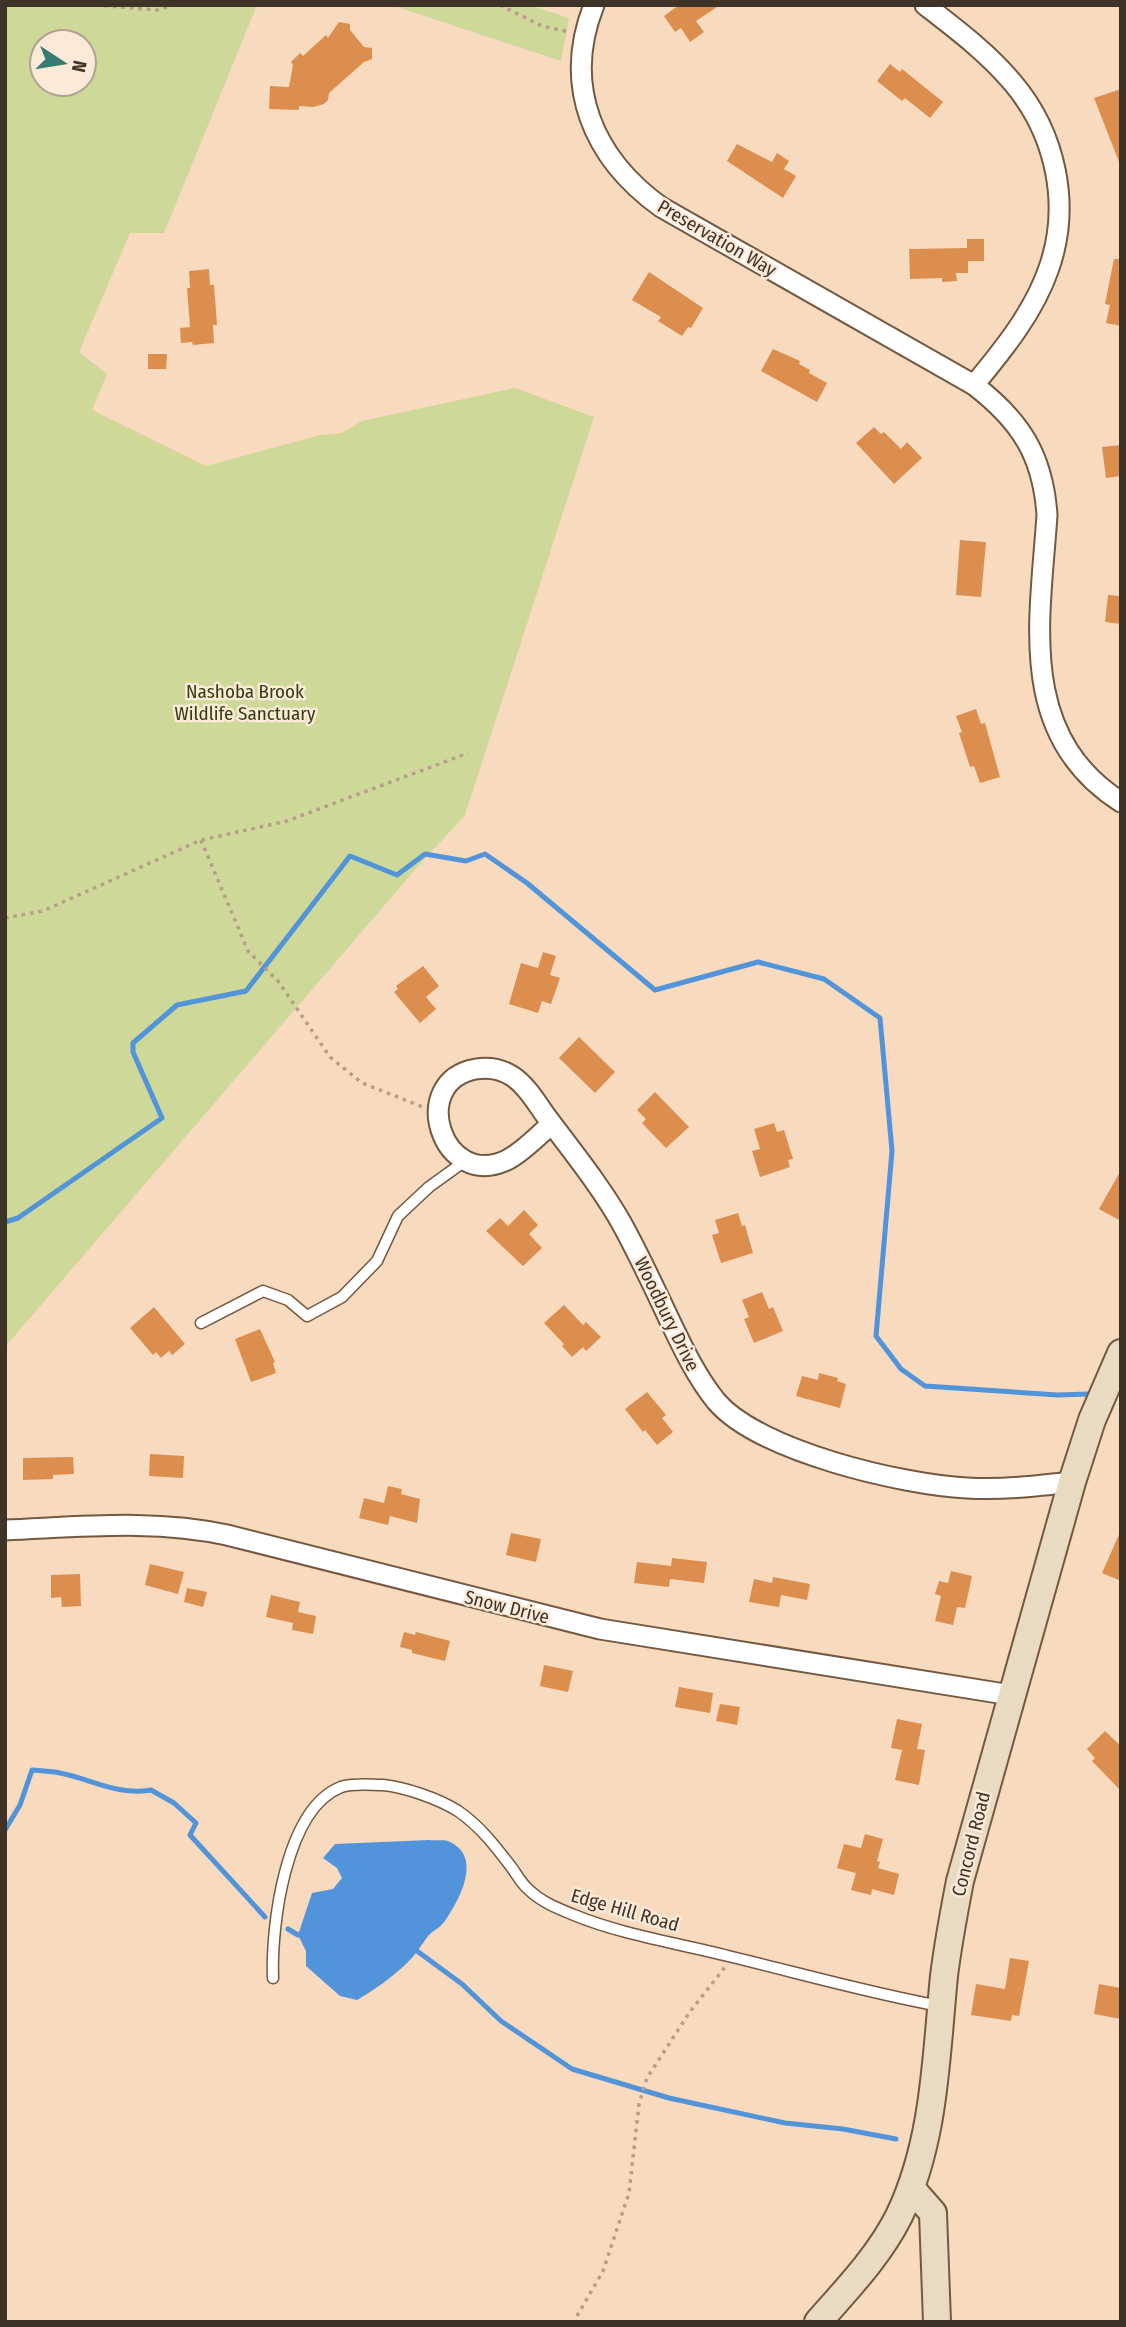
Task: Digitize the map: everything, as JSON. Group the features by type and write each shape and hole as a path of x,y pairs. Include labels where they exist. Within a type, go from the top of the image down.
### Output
{"main road":[{"name":"Concord Road","path":"817,2322 872,2260 898,2219 924,2150 932,2105 948,1946 960,1881 1072,1482 1092,1420 1121,1353"},
{"path":"911,2188 933,2213 937,2322"}],"street":[{"name":"Preservation Way","path":"594,5 585,35 581,64 583,92 590,120 602,146 618,170 638,190 673,214 974,385 1018,426 1033,452 1042,479 1047,515 1039,653 1047,706 1058,733 1073,757 1091,779 1121,802"},
{"path":"925,5 989,57 1022,95 1043,132 1058,185 1060,213 1049,269 1022,320 974,385"},
{"name":"Woodbury Drive","path":"438,1113 440,1099 447,1087 471,1070 499,1070 513,1076 523,1086 598,1185 619,1220 697,1376 719,1404 741,1422 787,1446 926,1485 1016,1489 1072,1482"},
{"path":"438,1113 444,1141 453,1152 465,1161 492,1164 506,1160 552,1124"},
{"name":"Snow Drive","path":"5,1530 139,1524 184,1527 227,1535 600,1629 1011,1695"}],"lane":[{"path":"201,1323 263,1291 288,1300 307,1316 342,1297 377,1261 398,1216 429,1187 465,1161"},
{"name":"Edge Hill Road","path":"273,1979 275,1917 292,1851 303,1825 318,1804 341,1787 364,1784 400,1786 456,1810 488,1837 528,1889 548,1903 577,1916 625,1931 895,1998 941,2006"}],"path":[{"path":"96,5 157,10 174,5"},
{"path":"499,5 542,26 585,35"},
{"path":"5,918 43,911 201,839 287,821 468,753"},
{"path":"201,839 248,951 278,981 330,1057 362,1083 438,1113"},
{"path":"577,2316 603,2271 629,2193 639,2104 647,2080 690,2013 732,1957"}],"green space":[{"name":"Nashoba Brook Wildlife Sanctuary","path":"5,5 257,5 164,233 130,233 79,352 107,374 92,410 206,466 320,435 342,433 362,421 515,388 594,417 465,815 5,1347"},
{"path":"391,5 529,5 569,18 561,61"}],"water":[{"path":"429,1840 450,1842 460,1849 465,1858 465,1880 451,1912 409,1962 388,1979 357,2000 340,1996 306,1966 306,1951 298,1935 312,1893 333,1889 342,1878 337,1868 323,1858 335,1844"}],"building":[{"path":"679,5 720,5 696,21 704,32 690,42 681,28 675,32 664,16"},
{"path":"339,22 350,24 350,30 364,47 372,48 372,59 364,62 329,93 324,104 313,107 299,106 299,110 269,109 270,86 289,87 293,65 291,62 300,53 303,56 326,35 328,38"},
{"path":"890,64 900,72 902,69 943,102 930,118 877,81"},
{"path":"1121,89 1121,161 1119,162 1094,98"},
{"path":"737,144 772,162 777,153 789,161 784,169 796,176 783,198 727,161"},
{"path":"967,239 984,239 984,261 968,261 968,273 956,273 957,281 942,282 942,278 910,279 909,249 967,248"},
{"path":"1114,259 1121,259 1121,326 1106,323 1110,305 1105,304"},
{"path":"209,269 210,285 214,285 217,325 213,325 214,343 181,343 180,328 190,327 187,288 190,288 189,271"},
{"path":"649,272 703,308 691,328 688,327 682,336 658,321 661,317 632,300"},
{"path":"773,349 800,361 799,364 810,370 809,373 827,383 817,402 761,371"},
{"path":"148,354 167,354 166,369 148,369"},
{"path":"874,427 881,434 884,432 901,449 907,442 922,458 894,484 856,443"},
{"path":"1121,445 1121,476 1106,478 1102,447"},
{"path":"960,540 986,542 981,597 956,595"},
{"path":"1108,595 1121,596 1121,624 1105,622"},
{"path":"976,709 981,724 985,723 1000,777 980,783 974,766 970,767 956,716"},
{"path":"543,952 556,956 550,975 560,978 551,1004 542,1001 538,1013 509,1004 521,963 538,968"},
{"path":"423,966 439,986 426,997 436,1009 420,1023 394,992 398,989 396,986"},
{"path":"579,1037 615,1072 595,1093 559,1058"},
{"path":"655,1092 689,1127 666,1148 642,1123 646,1119 637,1110"},
{"path":"774,1123 777,1132 784,1130 793,1159 788,1160 790,1167 760,1177 752,1151 760,1149 754,1129"},
{"path":"1121,1170 1121,1221 1099,1209"},
{"path":"524,1210 538,1225 529,1234 542,1248 523,1266 486,1231 500,1218 508,1226"},
{"path":"738,1213 742,1226 745,1225 753,1253 721,1263 712,1235 719,1233 715,1220"},
{"path":"762,1292 769,1309 773,1307 783,1331 754,1343 744,1319 749,1317 742,1300"},
{"path":"564,1305 583,1325 586,1322 601,1337 586,1351 583,1347 572,1357 544,1323"},
{"path":"154,1307 185,1344 172,1355 169,1351 161,1358 156,1352 153,1355 130,1328"},
{"path":"260,1329 275,1362 276,1373 251,1382 235,1339"},
{"path":"819,1373 838,1378 837,1381 846,1384 840,1408 796,1396 802,1376 818,1380"},
{"path":"647,1392 666,1415 662,1418 673,1432 657,1445 625,1409"},
{"path":"150,1454 184,1456 183,1478 149,1476"},
{"path":"73,1457 74,1474 53,1475 53,1479 23,1480 23,1458"},
{"path":"388,1486 402,1489 401,1494 420,1499 417,1523 390,1516 388,1525 359,1518 364,1498 384,1503"},
{"path":"1121,1530 1121,1581 1102,1573"},
{"path":"511,1533 541,1539 536,1562 506,1555"},
{"path":"672,1558 707,1562 704,1583 670,1579 669,1587 634,1583 637,1562 671,1566"},
{"path":"150,1564 184,1572 178,1594 145,1585"},
{"path":"951,1571 972,1576 965,1608 957,1607 953,1625 935,1621 941,1596 935,1594 939,1581 948,1583"},
{"path":"80,1574 81,1606 62,1607 61,1597 51,1598 51,1575"},
{"path":"773,1577 810,1584 807,1600 781,1595 779,1607 749,1602 754,1579 772,1583"},
{"path":"187,1588 207,1592 203,1607 184,1602"},
{"path":"271,1595 300,1602 298,1612 316,1616 313,1634 292,1630 293,1623 266,1617"},
{"path":"404,1632 415,1635 416,1632 450,1641 445,1661 412,1653 412,1650 400,1647"},
{"path":"544,1665 573,1671 568,1692 540,1686"},
{"path":"679,1687 713,1693 710,1713 675,1707"},
{"path":"720,1704 740,1707 737,1725 716,1721"},
{"path":"897,1719 922,1724 917,1749 925,1750 919,1785 895,1780 902,1750 891,1748"},
{"path":"1105,1731 1121,1746 1121,1791 1092,1761 1095,1758 1087,1749"},
{"path":"865,1834 883,1839 877,1861 880,1862 878,1868 899,1874 894,1895 872,1889 871,1895 851,1890 856,1873 837,1868 844,1844 861,1848"},
{"path":"1010,1958 1029,1961 1019,2016 1012,2015 1011,2021 971,2015 976,1984 1005,1989"},
{"path":"1099,1984 1121,1988 1121,2019 1094,2014"}],"waterway":[{"path":"5,1222 18,1218 162,1118 133,1052 133,1043 177,1005 246,991 350,856 397,875 425,854 466,861 485,854 527,883 655,990 758,962 824,979 880,1018 892,1151 876,1336 901,1369 925,1386 1058,1395 1089,1394"},
{"path":"5,1830 20,1805 32,1770 60,1773 127,1791 151,1790 174,1803 196,1823 190,1835 265,1917"},
{"path":"288,1929 298,1935"},
{"path":"417,1951 462,1984 501,2021 572,2069 669,2098 785,2123 843,2129 896,2139"}]}
